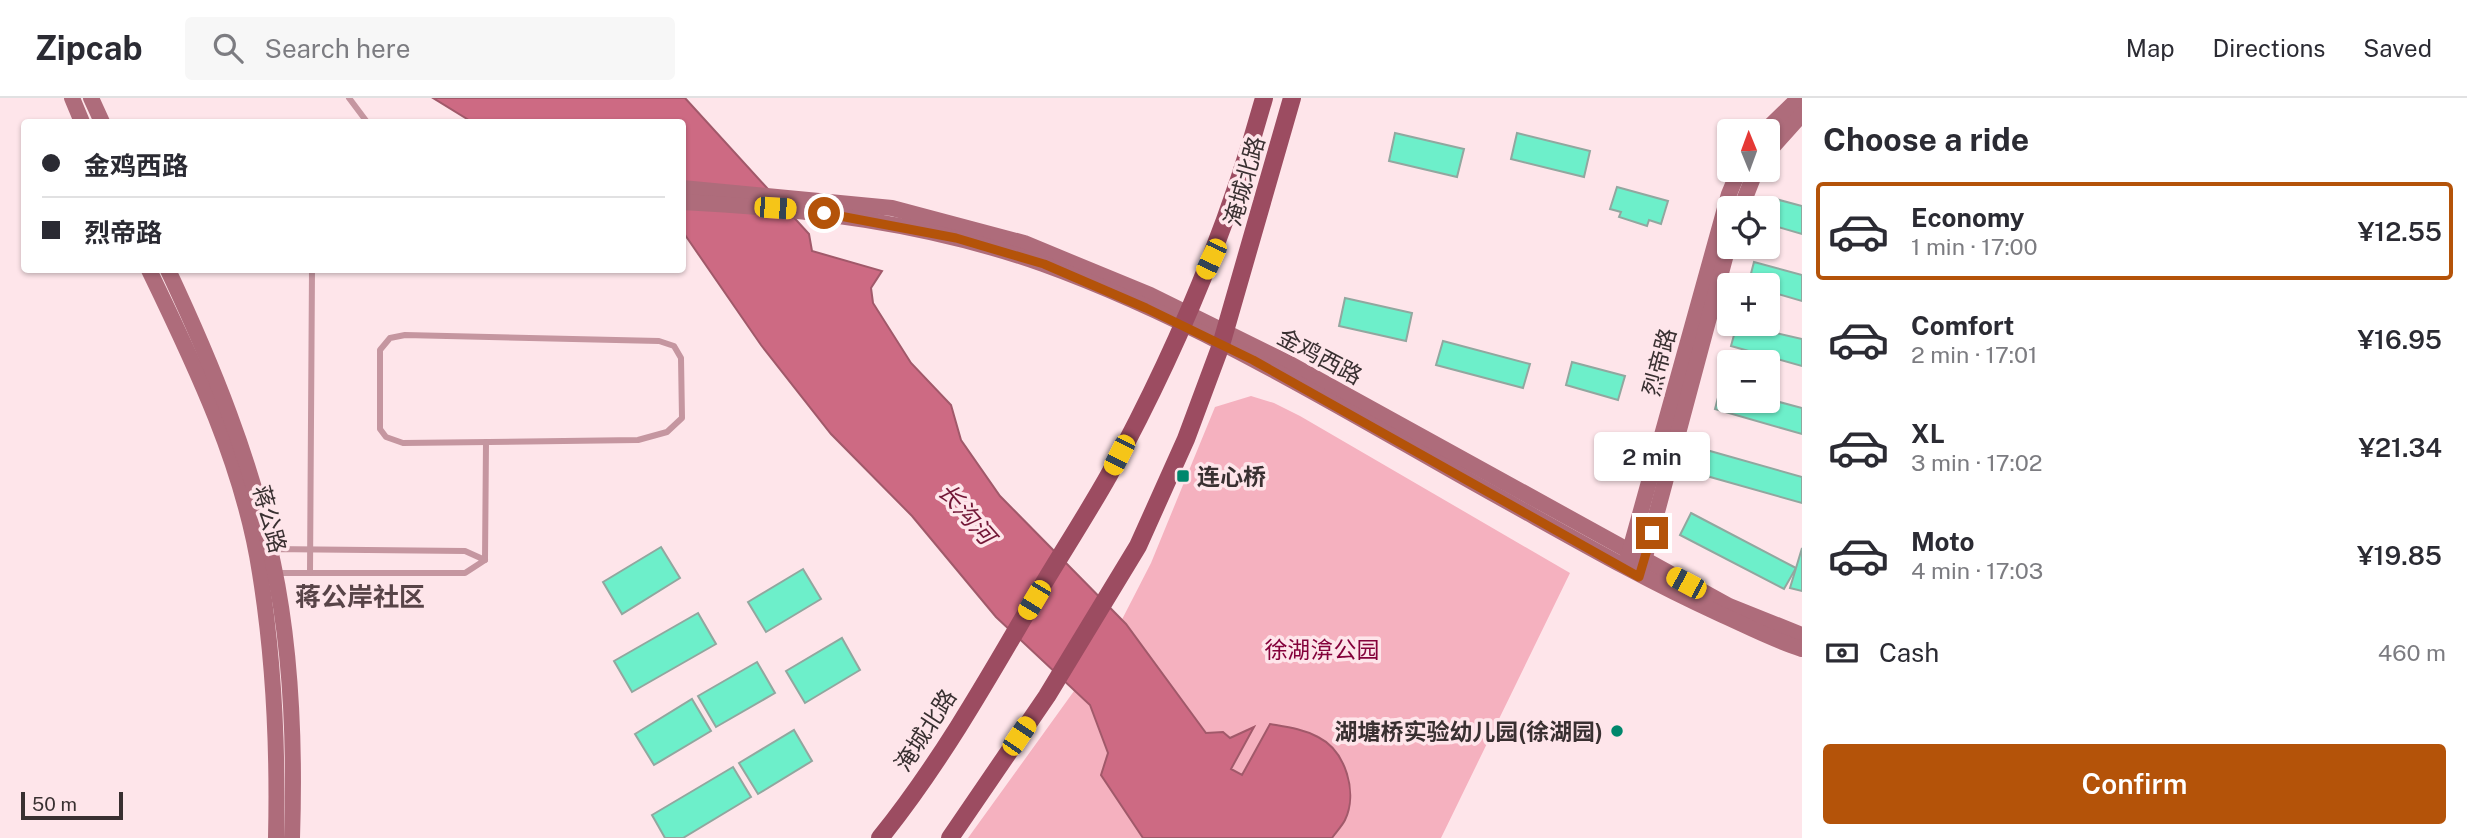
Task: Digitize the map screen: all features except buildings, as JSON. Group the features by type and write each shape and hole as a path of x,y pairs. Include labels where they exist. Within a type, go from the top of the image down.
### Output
{"main road":[{"path":"1248,157 1254,98"},
{"name":"淹城北路","path":"880,838 903,810 1007,646 1108,475 1161,372 1211,259 1248,157 1264,98"},
{"name":"淹城北路","path":"950,838 1047,696 1138,546 1186,439 1223,339 1292,98"},
{"path":"1287,119 1297,98"}],"street":[{"path":"72,98 81,119"},
{"path":"91,98 101,119"},
{"path":"1778,119 1800,98"},
{"path":"1780,139 1802,114"},
{"name":"烈帝路","path":"1634,564 1729,194 1734,182"},
{"path":"686,189 793,203"},
{"path":"686,202 793,203"},
{"name":"金鸡西路","path":"793,203 892,208 1024,243 1183,318 1223,339 1253,360 1634,564 1802,649"},
{"name":"烈帝路","path":"1634,564 1724,259"},
{"name":"蒋公路","path":"150,273 194,362 238,485 258,562 273,678 276,838"},
{"name":"蒋公路","path":"169,273 212,367 249,471 275,573 288,663 294,794 292,838"},
{"name":"金鸡西路","path":"1634,564 1802,635"}],"lane":[{"path":"349,98 365,119"},
{"path":"310,573 312,273"},
{"path":"405,335 659,341 674,346 681,358 682,418 667,432 638,440 486,442 403,443 387,437 380,429 380,349 390,338 405,335"},
{"path":"485,560 486,442"},
{"path":"270,550 465,551 485,560 465,573 275,573 258,562 270,550"}],"green space":[{"name":"徐湖渰公园","path":"1251,396 1274,403 1300,416 1570,573 1441,838 968,838 1113,637 1151,563 1215,407"}],"water":[{"name":"长沟河","path":"433,98 685,98 809,234 812,251 882,271 871,288 873,303 911,363 951,405 961,440 1000,496 1126,624 1206,733 1223,732 1230,738 1254,727 1231,769 1242,775 1270,724 1312,734 1328,743 1336,752 1347,774 1350,798 1345,820 1332,838 1143,838 1101,775 1108,753 1090,705 996,617 912,516 831,434 761,345 686,236 686,119 467,119"}],"place":[{"name":"连心桥","path":"1183,476"},
{"name":"湖塘桥实验幼儿园(徐湖园)","path":"1617,731"}],"district":[{"name":"蒋公岸社区","path":"360,596"}],"route":[{"path":"824,213 876,220 956,238 1044,264 1146,308 1253,360 1639,577 1652,533"}]}
